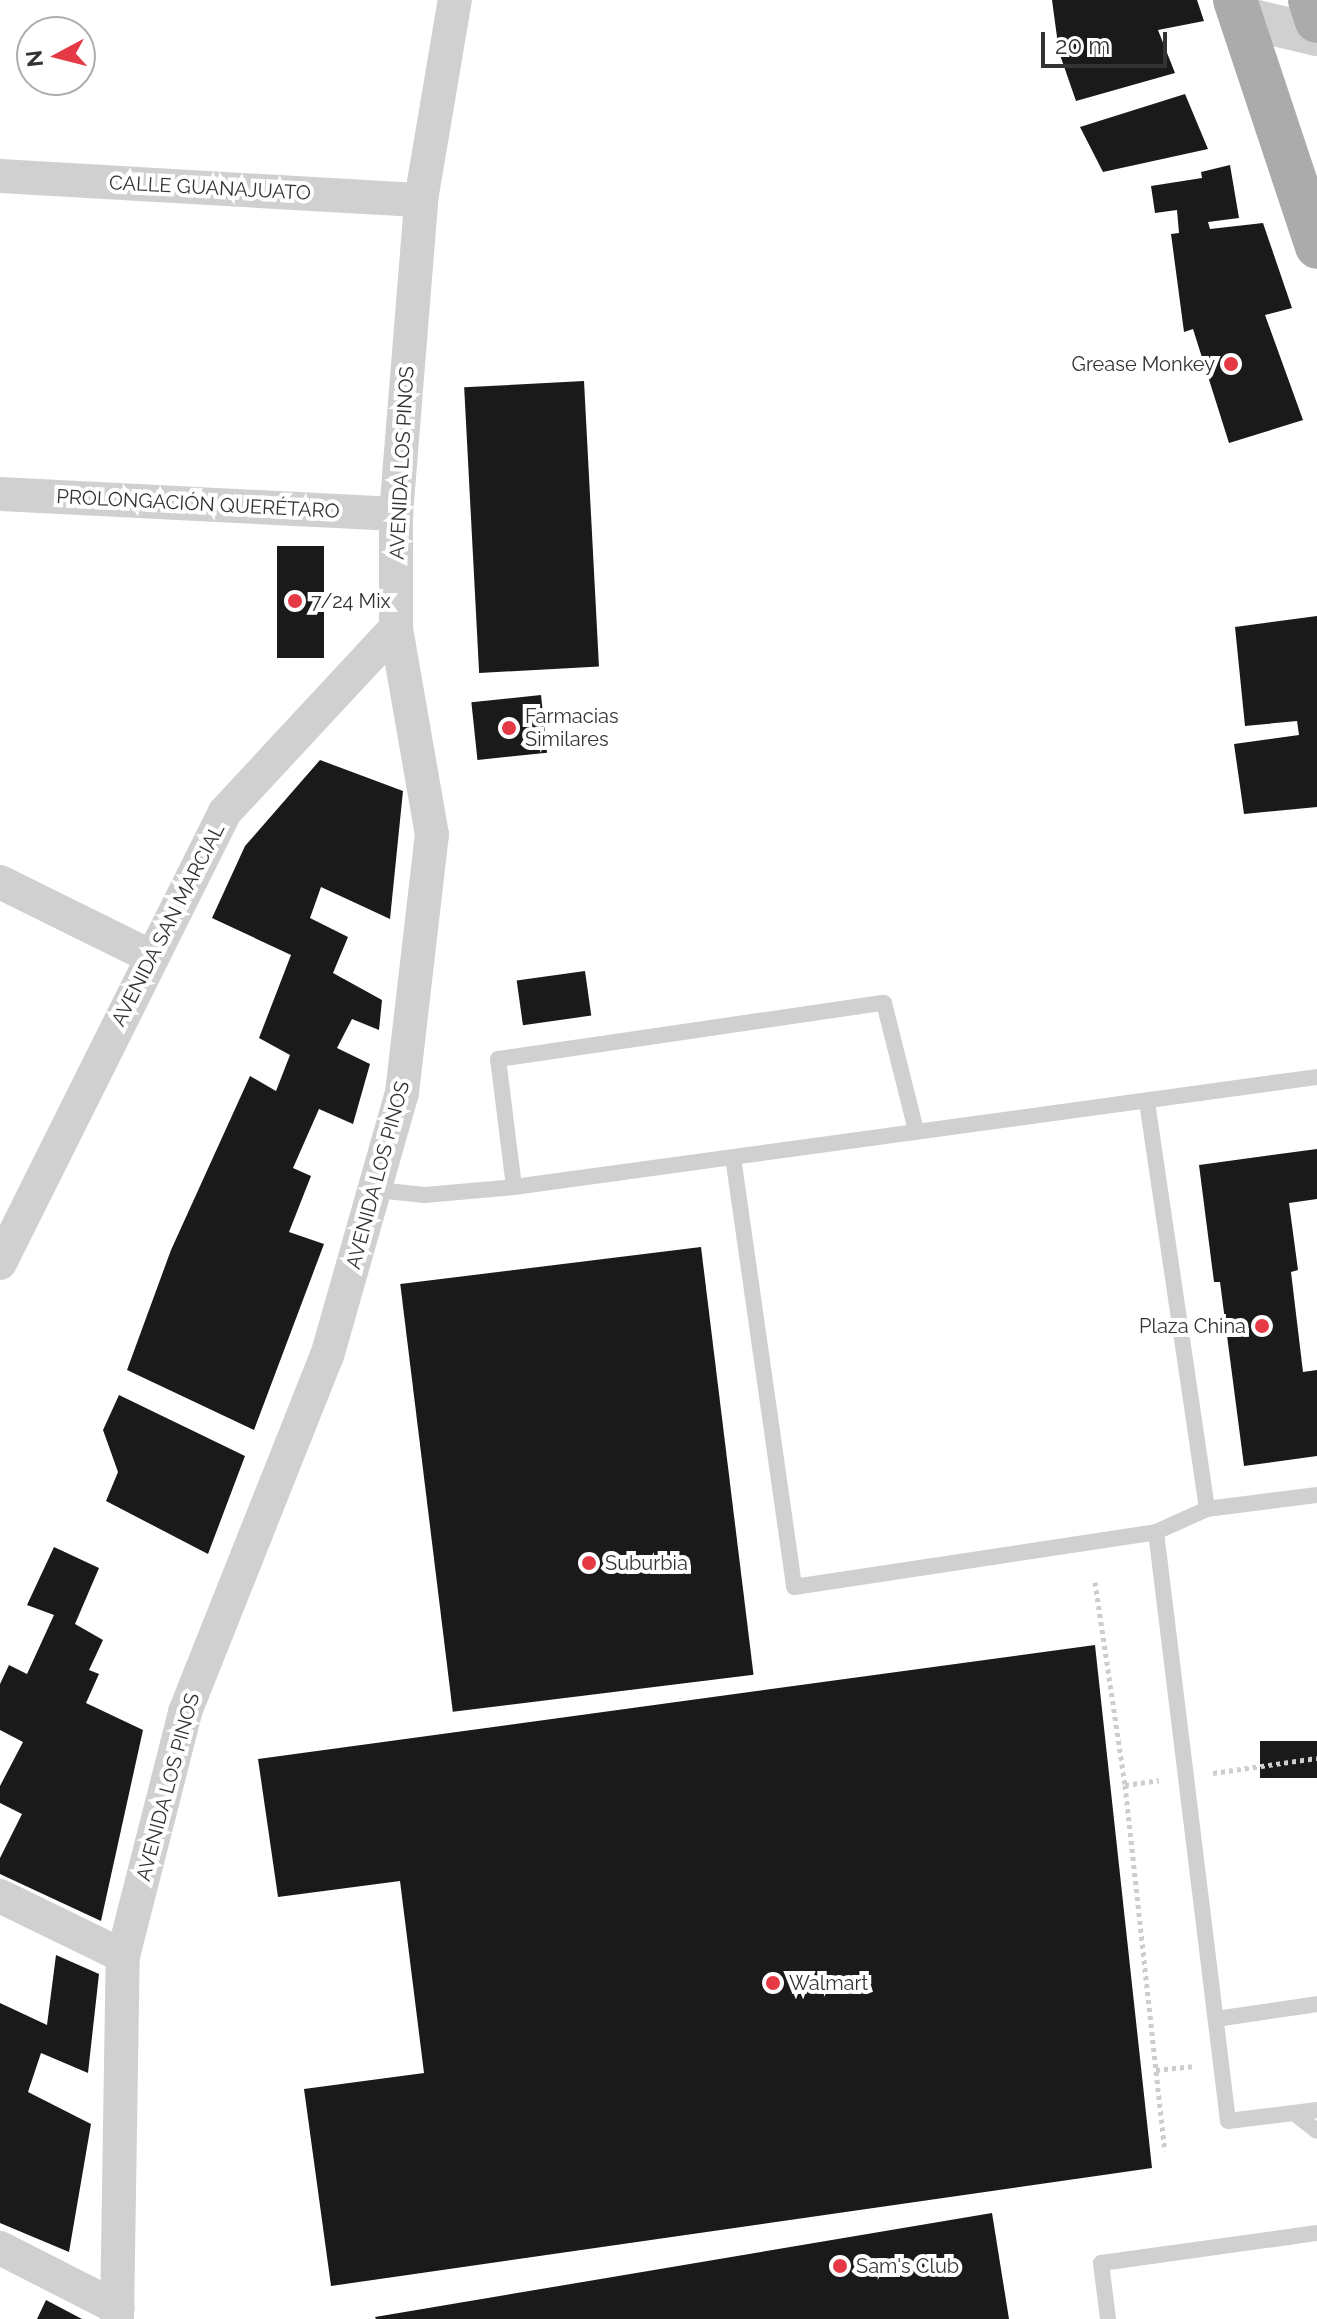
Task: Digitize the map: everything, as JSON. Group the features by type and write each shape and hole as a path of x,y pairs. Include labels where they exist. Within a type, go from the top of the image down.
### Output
{"main road":[{"path":"1310,0 1317,21"},
{"path":"1238,8 1304,162 1317,247"}],"street":[{"name":"AVENIDA LOS PINOS","path":"117,2314 123,1956 185,1712 327,1356 377,1190 402,1093 432,835 396,628 396,514 421,200 455,0"},
{"path":"1238,8 1317,35"},
{"name":"CALLE GUANAJUATO","path":"0,176 421,200"},
{"name":"PROLONGACIÓN QUERÉTARO","path":"0,494 396,514"},
{"name":"AVENIDA SAN MARCIAL","path":"0,1263 9,1224 225,812 396,628"},
{"path":"0,882 150,956"},
{"path":"0,1896 123,1956"},
{"path":"0,2248 117,2314"}],"lane":[{"path":"514,1187 498,1059 884,1003 916,1130"},
{"path":"377,1190 425,1195 514,1187 1317,1077"},
{"path":"1147,1102 1207,1509"},
{"path":"733,1157 794,1587 1156,1532 1207,1509 1317,1495"},
{"path":"1156,1532 1228,2121 1317,2110"},
{"path":"1216,2019 1317,2004"},
{"path":"1294,2113 1317,2131"},
{"path":"1108,2319 1101,2263 1317,2233"}],"path":[{"path":"1095,1582 1125,1785 1165,2151"},
{"path":"1125,1785 1317,1758"}],"building":[{"path":"1052,0 1197,0 1204,21 1158,30 1175,73 1076,101 1059,52"},
{"path":"1185,94 1208,149 1103,172 1080,127"},
{"path":"1230,165 1239,218 1208,222 1210,229 1263,223 1292,308 1265,315 1303,420 1229,443 1193,329 1184,332 1171,234 1179,233 1177,210 1155,213 1151,186 1202,178 1201,172"},
{"path":"584,381 599,667 479,673 464,387"},
{"name":"7/24 Mix","path":"277,546 324,546 324,658 277,658"},
{"path":"1317,616 1317,807 1244,814 1234,744 1299,735 1297,721 1245,726 1235,627"},
{"name":"Farmacias Similares","path":"541,695 547,753 477,760 471,702"},
{"path":"320,760 403,791 390,919 321,887 310,918 348,937 333,973 382,1000 379,1030 352,1019 337,1048 370,1064 353,1124 319,1109 293,1168 311,1176 289,1232 324,1244 254,1430 127,1370 171,1250 250,1076 276,1091 290,1055 259,1038 291,955 212,918 245,846"},
{"path":"585,971 591,1016 523,1025 517,981"},
{"path":"1317,1149 1317,1199 1289,1203 1298,1270 1291,1272 1303,1372 1317,1370 1317,1456 1244,1466 1220,1282 1214,1282 1199,1165"},
{"name":"Suburbia","path":"701,1247 754,1675 453,1712 400,1284"},
{"path":"119,1395 245,1456 208,1554 106,1501 118,1472 103,1430"},
{"path":"54,1547 99,1568 75,1624 103,1640 89,1670 99,1674 86,1703 143,1730 101,1921 0,1874 0,1858 22,1814 0,1803 0,1786 23,1742 0,1730 0,1684 9,1665 27,1674 54,1615 27,1605"},
{"name":"Walmart","path":"1095,1645 1152,2168 331,2286 304,2089 424,2073 400,1881 278,1897 258,1759"},
{"path":"1260,1741 1317,1741 1317,1778 1260,1778"},
{"path":"56,1955 99,1974 88,2073 41,2053 28,2092 91,2124 69,2252 0,2223 0,2003 47,2025"},
{"name":"Sam's Club","path":"992,2213 1009,2319 375,2317"},
{"path":"46,2300 82,2319 37,2319"}],"place":[{"name":"Grease Monkey","path":"1231,364"},
{"name":"7/24 Mix","path":"295,601"},
{"name":"Farmacias Similares","path":"509,728"},
{"name":"Plaza China","path":"1262,1326"},
{"name":"Suburbia","path":"589,1563"},
{"name":"Walmart","path":"773,1983"},
{"name":"Sam's Club","path":"840,2266"}]}
